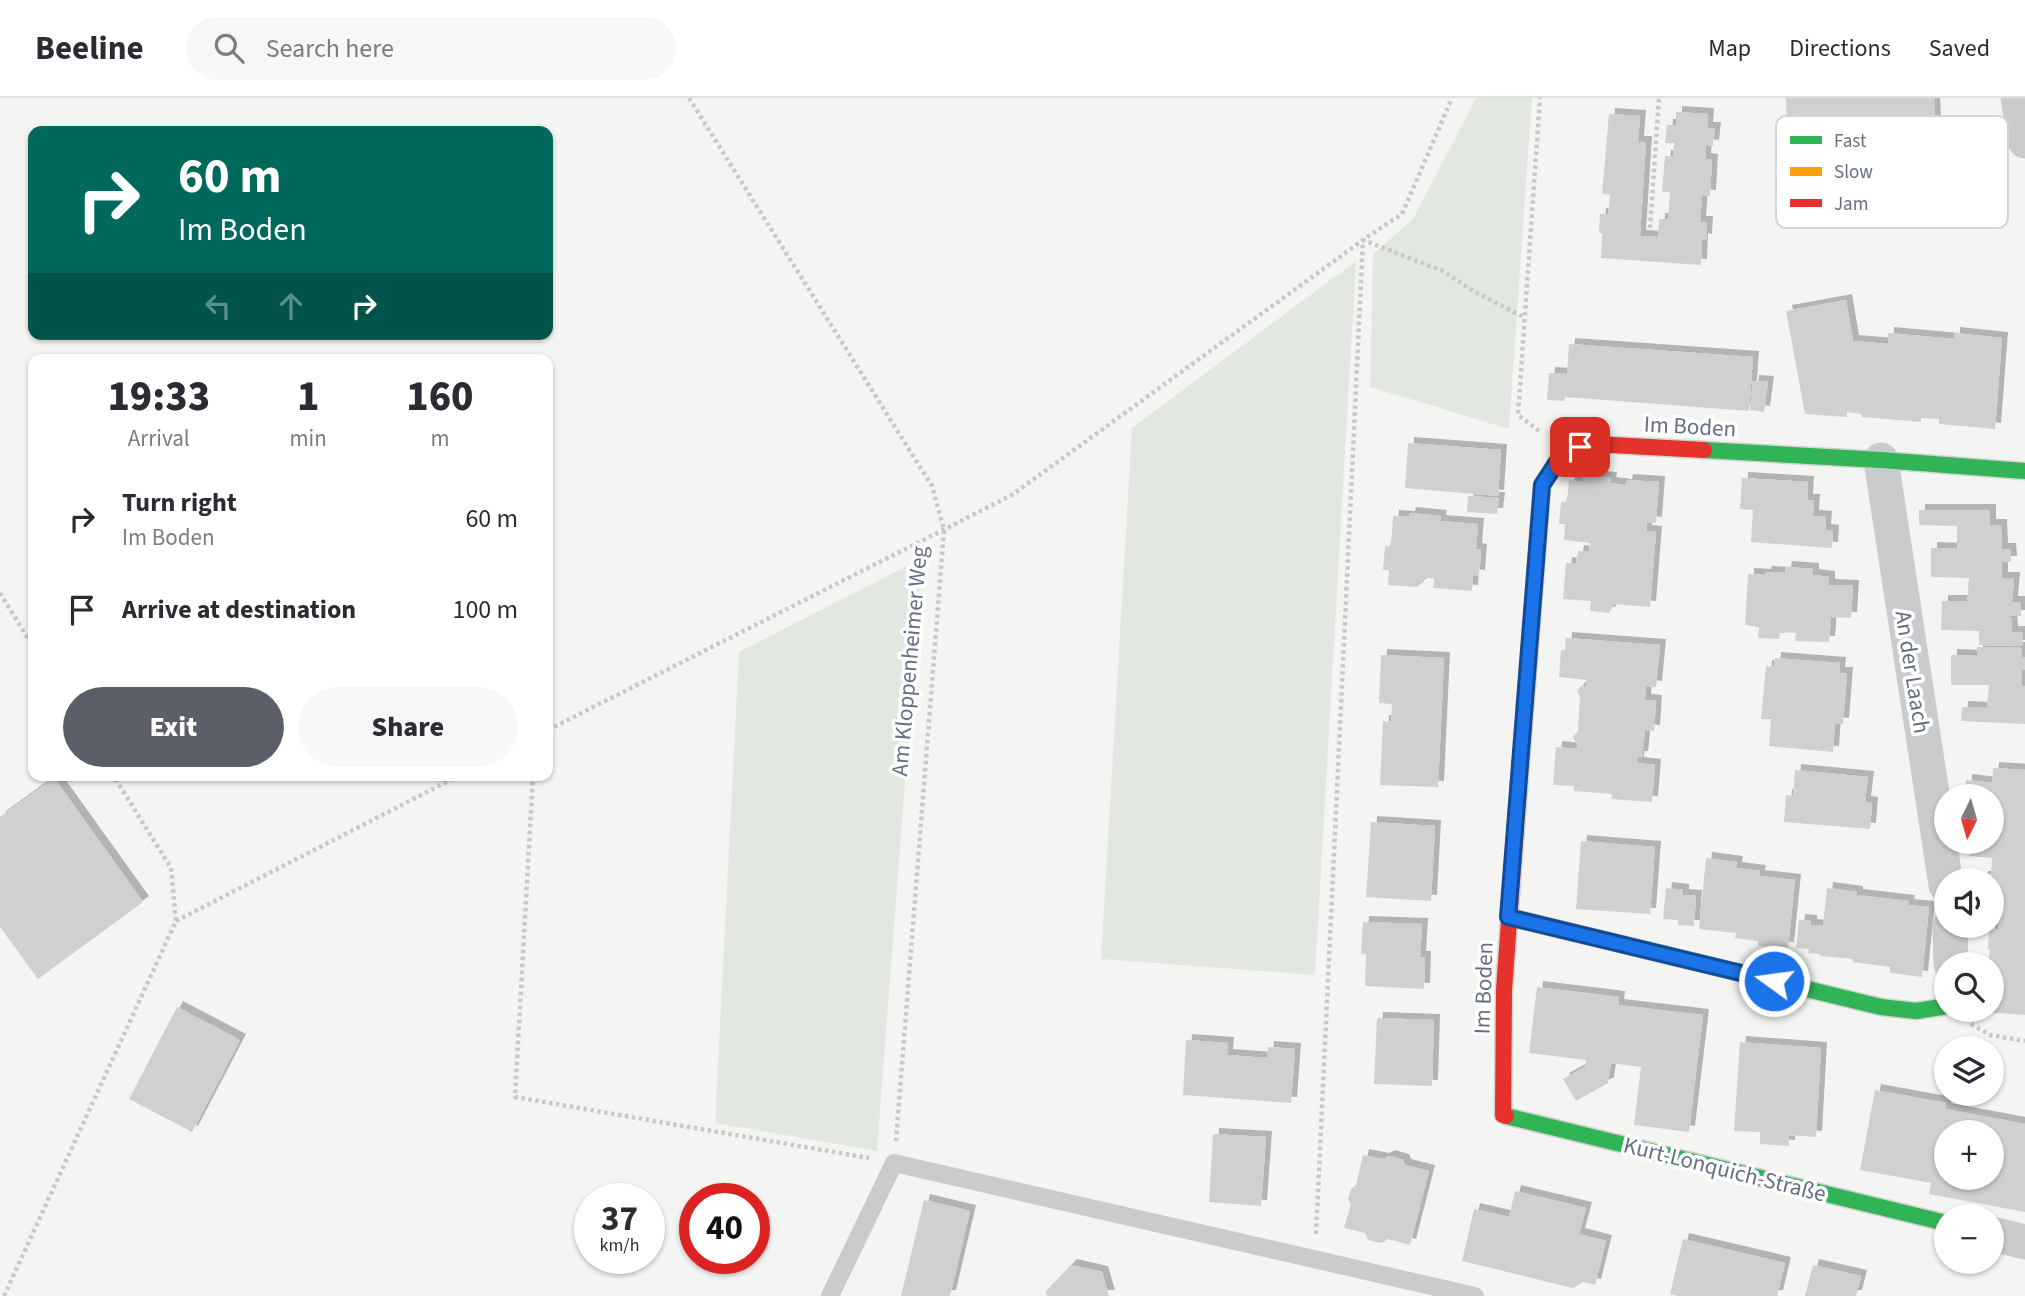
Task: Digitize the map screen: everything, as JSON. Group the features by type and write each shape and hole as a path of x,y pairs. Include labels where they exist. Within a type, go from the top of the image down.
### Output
{"street":[{"path":"2018,98 2025,141"},
{"name":"Im Boden","path":"1503,1115 1504,990 1508,917 1542,485 1565,450 1594,444 2025,471"},
{"name":"An der Laach","path":"1881,460 1943,868"},
{"path":"1508,917 1881,1007 1916,1012 1934,1009"},
{"name":"Kurt-Lonquich-Straße","path":"1503,1115 1934,1220"},
{"path":"2004,1237 2025,1242"}],"lane":[{"path":"830,1296 894,1163 1475,1296"}],"path":[{"path":"553,727 944,530 932,486 689,98"},
{"name":"Am Kloppenheimer Weg","path":"894,1163 944,530 1012,495 1402,214 1452,98"},
{"path":"1540,98 1518,415 1565,450"},
{"path":"1650,228 1659,98"},
{"path":"1315,1259 1363,240 1443,271 1473,291 1524,317"},
{"path":"0,593 28,639"},
{"path":"4,1296 176,921 171,868 117,781"},
{"path":"176,921 448,781"},
{"path":"533,781 515,1097 894,1163"},
{"path":"1968,1022 1990,1035 2025,1041"}],"shaded area":[{"path":"1476,98 1532,98 1509,429 1370,387 1373,254 1413,219"},
{"path":"1356,261 1315,975 1101,959 1132,428"},
{"path":"922,558 877,1151 715,1123 739,652"}],"building":[{"path":"1786,98 1934,98 1935,116 1787,116"},
{"path":"1676,112 1708,114 1707,128 1715,128 1713,146 1706,145 1705,159 1712,160 1710,196 1702,195 1700,222 1707,222 1706,240 1702,239 1701,265 1601,258 1600,214 1608,214 1610,195 1602,194 1609,114 1640,116 1638,142 1646,142 1640,236 1658,237 1659,219 1668,219 1670,192 1662,192 1665,156 1673,156 1674,143 1665,143 1667,125 1676,125"},
{"path":"1846,300 1853,341 1888,344 1888,333 1954,339 1954,333 2002,338 1995,429 1939,424 1939,419 1921,418 1921,422 1862,417 1862,414 1847,412 1847,417 1805,414 1786,311"},
{"path":"1569,344 1753,357 1749,411 1565,397 1564,401 1547,400 1549,373 1567,374"},
{"path":"1753,381 1768,382 1764,412 1750,410"},
{"path":"1408,443 1501,450 1498,496 1405,488"},
{"path":"1584,476 1611,478 1610,483 1626,485 1627,480 1659,482 1656,523 1647,522 1646,531 1656,532 1650,607 1614,604 1609,613 1590,611 1591,601 1563,599 1566,563 1576,564 1578,551 1589,552 1590,543 1564,540 1565,524 1559,524 1561,502 1567,502 1569,480 1583,482"},
{"path":"1742,478 1808,482 1807,500 1814,500 1813,516 1826,517 1825,530 1833,531 1832,548 1751,542 1753,510 1740,509"},
{"path":"1468,496 1499,498 1497,514 1467,512"},
{"path":"1919,510 1990,510 1990,525 2001,525 2002,549 2010,549 2011,562 2002,562 2002,578 2014,578 2012,602 2021,602 2021,616 1967,616 2011,617 2012,632 2023,632 2022,646 1979,645 1979,631 1941,630 1942,601 1967,601 1969,578 1931,577 1931,548 1957,549 1957,526 1919,525"},
{"path":"1410,513 1441,516 1440,521 1478,524 1476,549 1481,550 1479,576 1473,575 1472,591 1433,588 1434,578 1424,578 1424,582 1416,587 1388,585 1389,570 1383,570 1385,546 1391,546 1393,516 1409,517"},
{"path":"1786,567 1813,569 1813,575 1829,577 1829,585 1853,586 1851,618 1831,617 1829,642 1795,641 1796,633 1780,632 1779,639 1758,638 1759,627 1745,625 1748,574 1785,573"},
{"path":"1566,638 1660,645 1656,687 1646,686 1645,700 1656,701 1654,731 1645,730 1642,757 1638,757 1638,763 1655,765 1652,802 1611,799 1612,794 1574,791 1574,786 1553,785 1556,747 1577,749 1573,737 1578,731 1580,696 1577,691 1581,686 1586,687 1587,680 1559,677 1561,650 1565,650"},
{"path":"1977,647 2022,648 2022,657 2025,657 2022,686 2025,686 2025,724 1961,721 1962,707 1987,708 1989,685 1951,685 1951,655 1977,656"},
{"path":"1381,655 1444,658 1438,787 1380,785 1383,721 1391,722 1392,704 1379,703"},
{"path":"1775,658 1840,663 1839,673 1847,673 1843,724 1835,723 1833,752 1769,746 1771,719 1761,719 1766,666 1774,667"},
{"path":"1993,768 2025,770 2025,1015 2004,1014 2004,952 1990,952 1988,949 1989,938 2004,938 2004,868 1991,868 1992,858 1969,856 2004,854 2004,784 1966,784 1966,780 1992,783"},
{"path":"1795,770 1868,777 1865,802 1872,803 1870,829 1784,822 1786,795 1793,796"},
{"path":"50,781 56,781 143,902 38,979 0,927 0,817"},
{"path":"1371,822 1435,826 1431,901 1366,897"},
{"path":"1581,841 1655,847 1650,914 1576,909"},
{"path":"1706,858 1737,862 1736,868 1760,871 1759,876 1795,880 1788,948 1758,946 1758,941 1735,938 1736,933 1699,929"},
{"path":"1666,888 1683,890 1683,895 1696,896 1694,926 1678,925 1678,920 1663,919"},
{"path":"1827,888 1857,892 1857,895 1909,901 1908,905 1929,907 1922,977 1890,973 1890,967 1853,962 1853,959 1820,956 1808,953 1809,949 1796,948 1799,920 1823,926"},
{"path":"1363,922 1422,924 1420,957 1425,957 1424,989 1365,986 1366,954 1361,954"},
{"path":"1537,987 1619,997 1618,1005 1703,1015 1689,1132 1634,1125 1641,1067 1611,1063 1608,1083 1576,1101 1563,1079 1585,1067 1586,1060 1529,1053"},
{"path":"177,1007 240,1040 192,1132 129,1099"},
{"path":"1377,1018 1434,1020 1432,1086 1374,1084"},
{"path":"1186,1040 1228,1043 1227,1055 1267,1058 1268,1047 1295,1049 1291,1103 1183,1095"},
{"path":"1740,1042 1821,1048 1816,1137 1789,1135 1789,1146 1760,1144 1760,1132 1734,1131"},
{"path":"1875,1090 1934,1101 1934,1106 1946,1106 1945,1109 2004,1120 1934,1120 1934,1190 2004,1190 2004,1120 2025,1124 2025,1212 2004,1208 2004,1204 1982,1204 1929,1194 1931,1183 1860,1170"},
{"path":"1213,1134 1266,1137 1261,1206 1209,1202"},
{"path":"1363,1155 1383,1159 1389,1156 1403,1160 1405,1165 1429,1171 1410,1245 1388,1239 1382,1243 1368,1240 1365,1233 1344,1228 1351,1204 1348,1199 1351,1189 1356,1185"},
{"path":"1515,1191 1586,1208 1579,1234 1606,1241 1595,1285 1583,1282 1573,1288 1462,1261 1474,1209 1509,1217"},
{"path":"924,1200 970,1211 950,1296 901,1296"},
{"path":"1683,1239 1785,1263 1777,1296 1670,1294"},
{"path":"1071,1265 1102,1272 1109,1296 1047,1296 1046,1291"},
{"path":"1813,1265 1861,1276 1856,1296 1805,1296"}],"traffic: fast":[{"path":"1704,450 2025,471"},
{"path":"1509,917 1881,1007 1916,1011 1934,1008"},
{"path":"1506,1116 1934,1220"}],"traffic: slow":[{"path":"1516,826 1540,513"}],"traffic: jam":[{"path":"1540,513 1542,485 1565,450 1594,444 1704,450"},
{"path":"1506,1116 1503,1115 1504,990 1516,826"}],"route":[{"path":"1580,447 1565,450 1542,485 1508,917 1774,981"}]}
